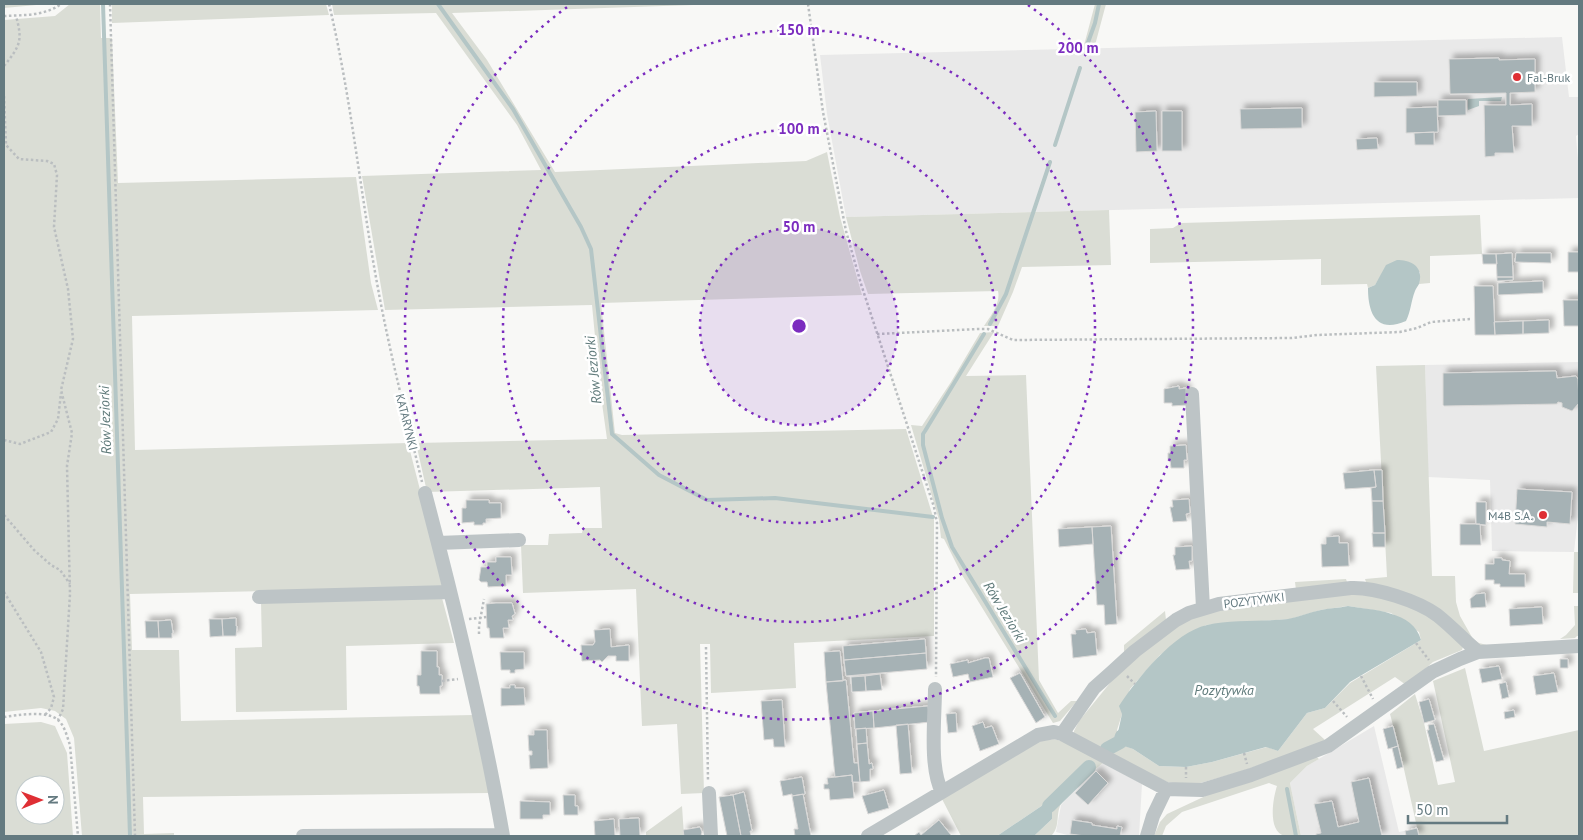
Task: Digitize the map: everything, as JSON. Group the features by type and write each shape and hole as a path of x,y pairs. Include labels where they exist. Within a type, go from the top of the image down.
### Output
{"street":[{"path":"1192,394 1203,608"},
{"path":"304,836 503,836 480,719 425,494"},
{"path":"438,543 519,540"},
{"name":"POZYTYWKI","path":"1062,734 1094,688 1121,663 1176,620 1203,608 1351,588 1366,588 1390,594 1430,611 1478,652"},
{"path":"259,597 450,592"},
{"path":"868,836 1046,732 1062,734 1166,789 1202,790 1251,775 1328,746 1432,672 1478,652 1579,646"},
{"path":"935,689 934,767 942,792"},
{"path":"1147,836 1153,816 1166,789"},
{"path":"709,793 711,836"}],"path":[{"path":"4,16 39,13 54,9 61,4"},
{"path":"110,4 136,836"},
{"name":"KATARYNKI","path":"330,4 382,310 391,356 425,494"},
{"path":"808,4 823,112 836,187 856,267 931,498 937,523 935,689"},
{"path":"4,66 17,50 20,32 16,15"},
{"path":"4,96 6,145 19,159 47,161 54,164 57,176 54,227 68,289 73,338 58,419 51,432 20,444 4,440"},
{"path":"877,334 979,329 988,330 1013,340 1292,338 1317,335 1400,332 1431,322 1470,319"},
{"path":"58,720 63,709 70,584 67,466 72,433 62,390"},
{"path":"4,516 34,550 51,565 60,570 70,584"},
{"path":"4,592 42,652 54,697 51,708 45,715"},
{"path":"479,634 484,599"},
{"path":"467,619 488,617"},
{"path":"1416,643 1432,663"},
{"path":"706,647 709,793"},
{"path":"1361,676 1369,693"},
{"path":"442,680 461,679"},
{"path":"1333,701 1342,711"},
{"path":"4,717 29,714 45,715 58,720 66,732 70,746 78,836"}],"shaded area":[{"path":"4,4 47,4 4,8"},
{"path":"70,4 100,4 101,38 112,38 118,183 356,177 371,283 378,310 132,316 135,450 408,443 445,587 130,594 132,650 179,650 181,721 473,715 490,793 143,797 144,834 174,833 174,836 82,836 74,738 66,719 55,711 41,708 4,712 4,20 55,16"},
{"path":"112,4 326,4 329,15 112,23"},
{"path":"332,4 723,4 452,13 487,60 555,172 806,161 827,152 840,217 862,295 601,303 615,433 622,435 906,429 934,520 934,636 794,643 796,688 711,693 710,644 700,644 704,793 681,794 677,724 642,726 636,589 523,593 521,545 548,545 549,534 582,533 583,528 602,528 600,487 427,492 416,443 607,439 592,305 385,310 362,176 541,170 517,125 436,13 334,15"},
{"path":"1095,4 1106,4 1094,49 1083,49"},
{"name":"Fal-Bruk","path":"1562,37 1569,97 1579,97 1579,134 1576,136 1579,198 846,217 827,114 820,55"},
{"path":"1109,210 1111,265 1022,267 998,326 984,326 998,300 998,291 868,294 846,217"},
{"path":"1480,215 1482,254 1430,256 1430,283 1419,284 1420,272 1380,277 1375,285 1368,288 1367,284 1321,285 1321,259 1150,263 1150,229 1173,228 1181,223"},
{"path":"994,332 966,376 1026,375 1039,680 1058,713 1071,701 1077,701 1060,721 1053,723 962,575 944,539 941,538 939,520 911,425 922,426 980,333"},
{"path":"1579,362 1579,507 1574,552 1492,551 1490,480 1428,477 1425,365"},
{"path":"1425,365 1432,576 1455,576 1456,602 1460,616 1473,639 1479,643 1491,646 1481,647 1366,582 1365,579 1387,577 1376,366"},
{"path":"1574,552 1579,552 1579,593 1573,593"},
{"path":"1346,579 1347,582 1296,590 1295,582"},
{"path":"1366,592 1424,611 1463,647 1462,650 1433,662 1406,685 1395,677 1313,729 1325,740 1310,748 1190,786 1167,782 1074,735 1079,721 1119,672 1174,626 1212,609","holes":["1348,606 1391,613 1419,632 1421,640 1350,683 1325,708 1307,713 1278,751 1267,747 1186,767 1159,766 1133,749 1123,745 1111,744 1117,737 1117,730 1130,689 1160,655 1206,625 1290,619 1321,610"]},
{"path":"442,598 454,643 346,646 347,710 236,712 235,648 262,647 261,602"},
{"path":"1574,606 1579,606 1579,636 1560,639 1575,625"},
{"path":"1165,611 1166,620 1124,654 1124,645"},
{"path":"1465,668 1484,751 1579,730 1579,836 1419,836 1390,714 1415,694 1424,723 1438,785 1455,782 1433,681"},
{"path":"41,722 55,726 67,753 73,836 4,836 4,724"},
{"path":"1374,726 1399,832 1417,828 1419,836 1301,836 1290,783 1307,766"},
{"path":"1054,739 1065,742 1103,763 1063,801 1060,806 1054,833 1051,836 1034,836 1052,819 1043,805 997,836 961,836 942,799 1040,741"},
{"path":"1314,755 1319,759 1307,766 1290,783 1301,836 1285,836 1279,833 1273,814 1277,786 1269,783 1182,812 1166,826 1162,836 1154,836 1160,822 1167,814 1214,792"},
{"path":"1103,763 1142,784 1139,836 1071,836 1056,832 1061,805 1082,781"},
{"path":"682,806 684,836 646,836 646,832"}],"water":[{"path":"1502,97 1501,101 1479,101 1479,106 1468,110 1468,99"},
{"path":"1397,260 1407,261 1416,266 1420,273 1420,278 1406,321 1387,325 1376,319 1372,313 1368,288 1375,285 1386,265"},
{"name":"Pozytywka","path":"1348,606 1380,611 1401,618 1417,630 1421,640 1350,682 1325,708 1307,713 1278,751 1266,747 1186,767 1159,766 1133,749 1118,744 1115,746 1111,744 1117,737 1122,714 1119,706 1157,658 1194,629 1226,622 1288,619 1317,611"},
{"path":"1043,805 1049,806 1052,812 1052,819 1034,836 997,836"}],"building":[{"path":"1499,58 1499,60 1535,59 1535,92 1510,93 1510,105 1532,104 1532,126 1512,126 1514,153 1495,153 1495,156 1485,157 1484,105 1506,105 1506,93 1450,94 1449,59"},
{"path":"1374,82 1417,82 1417,96 1374,97"},
{"path":"1438,100 1466,100 1466,115 1438,116"},
{"path":"1437,107 1438,132 1406,133 1406,108"},
{"path":"1302,108 1302,128 1241,129 1240,109"},
{"path":"1156,111 1157,151 1136,152 1135,112"},
{"path":"1162,111 1182,111 1182,151 1162,151"},
{"path":"1434,132 1434,145 1415,145 1414,133"},
{"path":"1377,138 1378,149 1357,150 1356,139"},
{"path":"1568,252 1579,252 1579,272 1568,272"},
{"path":"1512,253 1513,277 1497,277 1496,254"},
{"path":"1516,253 1551,253 1551,263 1515,262"},
{"path":"1482,254 1496,254 1497,264 1483,264"},
{"path":"1497,277 1513,277 1513,280 1497,281"},
{"path":"1543,281 1543,293 1498,295 1498,283"},
{"path":"1474,286 1493,286 1495,335 1475,335"},
{"path":"1563,300 1579,300 1579,326 1564,326"},
{"path":"1549,320 1549,333 1523,334 1523,321"},
{"path":"1523,321 1523,334 1495,335 1494,322"},
{"path":"1556,371 1557,378 1576,376 1578,379 1579,403 1572,411 1562,407 1562,403 1558,402 1557,404 1443,405 1443,373"},
{"path":"1179,386 1179,389 1186,388 1187,405 1172,406 1172,403 1164,403 1164,389"},
{"path":"1186,445 1187,460 1184,460 1184,468 1171,468 1170,460 1168,461 1170,446"},
{"path":"1374,470 1376,487 1345,489 1343,473"},
{"path":"1374,470 1382,470 1383,501 1372,501 1371,488 1376,487"},
{"name":"M4B S.A.","path":"1517,489 1572,492 1570,524 1547,522 1547,527 1515,524"},
{"path":"1189,499 1190,513 1186,514 1187,521 1173,522 1170,507 1173,507 1172,500"},
{"path":"466,500 489,500 489,503 501,503 501,518 486,519 486,523 483,523 483,525 474,525 474,522 462,523 462,508 466,508"},
{"path":"1372,501 1383,501 1385,533 1373,533"},
{"path":"1476,502 1486,502 1486,525 1476,524"},
{"path":"1460,524 1480,524 1481,545 1460,545"},
{"path":"1111,526 1117,624 1105,625 1104,605 1097,605 1092,527"},
{"path":"1092,527 1093,544 1059,547 1058,529"},
{"path":"1372,533 1385,533 1385,547 1373,547"},
{"path":"1339,536 1339,543 1348,543 1349,566 1322,567 1321,544 1326,544 1326,537"},
{"path":"1192,546 1192,561 1189,561 1190,569 1176,570 1173,555 1175,555 1175,547"},
{"path":"496,557 511,557 512,575 506,575 506,586 488,587 487,582 479,580 481,567 487,567 487,562 496,562"},
{"path":"1494,558 1510,561 1509,574 1525,574 1525,587 1500,587 1500,584 1494,584 1494,580 1485,580 1485,564 1494,564"},
{"path":"1485,593 1486,607 1471,608 1470,599 1476,594"},
{"path":"512,603 515,614 512,616 513,620 508,620 509,628 503,628 504,638 490,638 489,628 487,628 486,604"},
{"path":"1542,607 1543,624 1510,626 1509,609"},
{"path":"236,618 236,636 223,636 222,619"},
{"path":"209,619 222,619 223,636 210,637"},
{"path":"171,620 172,638 159,638 158,621"},
{"path":"145,621 158,621 159,638 146,638"},
{"path":"610,629 611,647 629,645 629,661 616,661 616,656 608,656 602,662 600,660 582,661 581,645 593,645 595,642 594,630"},
{"path":"1086,629 1087,633 1095,632 1097,655 1073,658 1071,634 1076,634 1075,630"},
{"path":"925,639 926,653 844,660 843,646"},
{"path":"421,651 437,651 437,667 439,667 439,675 442,675 440,694 420,694 419,686 417,686 417,675 421,675"},
{"path":"840,651 843,681 826,682 824,652"},
{"path":"500,652 524,652 524,669 515,670 515,673 510,673 510,670 501,670"},
{"path":"926,653 927,669 846,676 844,660"},
{"path":"989,658 993,677 970,682 968,674 953,677 950,664 968,660 968,663"},
{"path":"1560,659 1568,659 1568,668 1560,668"},
{"path":"1499,666 1502,679 1482,683 1479,669"},
{"path":"1020,673 1045,717 1036,723 1010,678"},
{"path":"1554,673 1558,692 1536,695 1533,676"},
{"path":"880,674 882,690 866,691 865,676"},
{"path":"865,676 866,691 852,692 851,677"},
{"path":"846,680 854,763 858,763 860,782 852,782 852,775 835,777 826,682"},
{"path":"1506,682 1509,697 1502,699 1499,684"},
{"path":"510,685 515,685 515,688 524,688 525,705 501,706 501,688 510,688"},
{"path":"1429,699 1435,720 1424,723 1419,702"},
{"path":"782,700 785,747 774,747 773,739 764,740 761,701"},
{"path":"928,706 930,722 874,728 873,711"},
{"path":"1514,710 1515,717 1505,719 1504,712"},
{"path":"873,711 874,728 855,729 854,713"},
{"path":"956,713 957,732 948,733 946,714"},
{"path":"983,722 985,728 992,726 999,744 980,751 972,726"},
{"path":"908,724 912,773 900,774 896,725"},
{"path":"1434,724 1444,760 1436,762 1427,730 1429,730 1428,725"},
{"path":"1393,726 1398,746 1388,749 1383,729"},
{"path":"866,728 867,743 857,744 856,729"},
{"path":"534,730 547,730 548,768 530,769 529,755 532,755 532,751 529,751 528,735 534,735"},
{"path":"867,743 869,764 872,763 873,769 870,769 870,781 860,782 857,744"},
{"path":"1398,746 1403,767 1397,769 1392,748"},
{"path":"1096,771 1108,783 1088,805 1075,793"},
{"path":"852,775 854,798 830,800 829,789 824,789 824,784 828,784 827,778"},
{"path":"802,777 805,794 783,796 780,781"},
{"path":"1369,778 1382,836 1316,836 1316,834 1321,833 1314,804 1332,801 1338,827 1359,822 1351,782"},
{"path":"884,790 889,808 868,814 862,796"},
{"path":"744,792 752,831 750,831 751,836 741,836 733,795"},
{"path":"803,794 811,836 795,836 794,829 798,829 792,796"},
{"path":"563,795 575,795 575,806 578,806 578,815 564,815"},
{"path":"733,795 741,836 727,836 719,797"},
{"path":"520,801 550,802 550,815 543,815 543,819 520,819"},
{"path":"639,818 640,836 620,836 619,819"},
{"path":"614,819 615,836 595,836 594,821"},
{"path":"939,820 951,835 914,836 919,832 921,835"},
{"path":"1072,820 1117,829 1117,826 1122,827 1120,836 1070,834"},
{"path":"700,827 701,836 684,836 683,830"},
{"path":"1417,828 1419,836 1406,836 1405,831"}],"waterway":[{"name":"Rów Jeziorki","path":"103,4 130,836"},
{"name":"Rów Jeziorki","path":"438,4 513,109 581,227 591,249 612,434 659,475 707,500 775,498 933,517"},
{"path":"1086,48 1095,23 1099,4"},
{"path":"1055,145 1080,68"},
{"path":"990,324 1006,294 1050,162"},
{"name":"Rów Jeziorki","path":"984,334 923,434 923,445 942,518 952,547 1055,716"},
{"path":"1107,749 1120,742 1122,736"},
{"path":"1049,806 1089,767"},
{"name":"Rów Jeziorki","path":"1287,789 1296,836"}],"place":[{"name":"Fal-Bruk","path":"1517,77"},
{"name":"M4B S.A.","path":"1543,515"}]}
